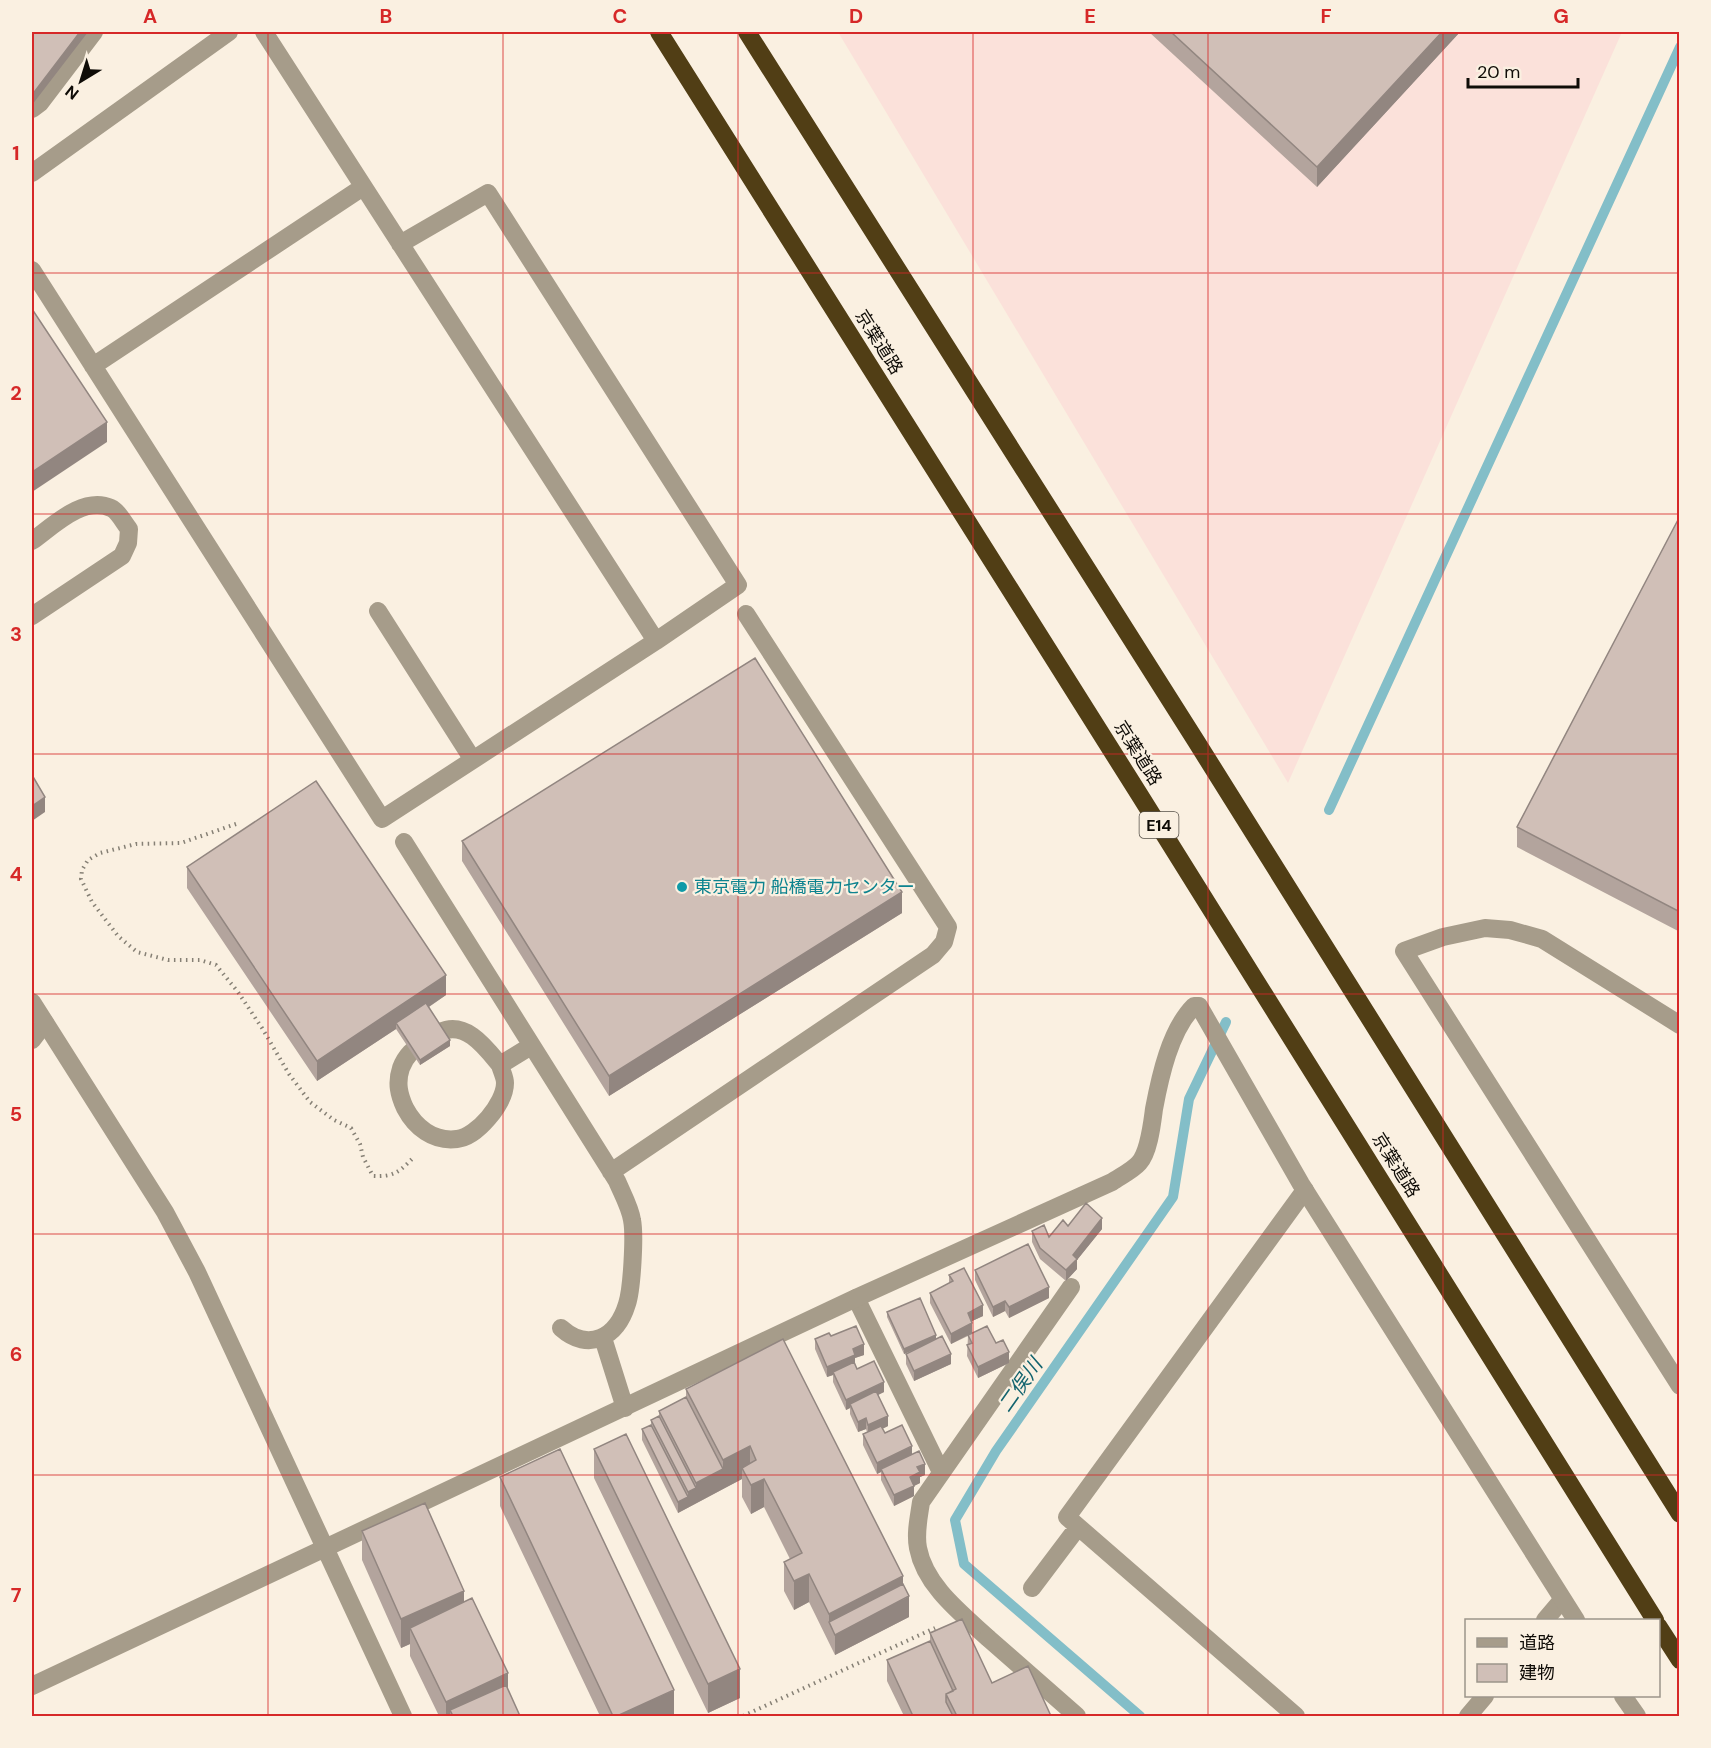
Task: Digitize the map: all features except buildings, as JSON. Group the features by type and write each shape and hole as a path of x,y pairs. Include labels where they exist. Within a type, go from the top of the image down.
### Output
{"highway":[{"name":"京葉道路","path":"659,32 1126,773 1654,1619"},
{"path":"747,32 1196,741 1680,1514"},
{"path":"1660,1628 1680,1660"}],"street":[{"path":"32,109 40,103 94,32"},
{"path":"32,173 229,32"},
{"path":"264,32 656,641"},
{"path":"93,366 363,188"},
{"path":"32,270 382,819 738,585 489,193 400,244"},
{"path":"32,541 80,508 95,504 112,508 129,529 128,543 122,556 32,616"},
{"path":"378,611 473,760"},
{"path":"611,1172 933,955 944,942 948,927 746,614"},
{"path":"404,842 611,1172 632,1219 628,1303 620,1320 603,1338 590,1341 571,1337 561,1328"},
{"path":"1680,1026 1542,939 1510,930 1485,928 1443,938 1404,951 1680,1386"},
{"path":"32,1002 170,1222 218,1315 403,1716"},
{"path":"32,1686 856,1298 1112,1182 1140,1162 1149,1141 1159,1083 1178,1028 1184,1016 1194,1006 1199,1006 1208,1020 1305,1190 1574,1619"},
{"path":"32,1040 45,1023"},
{"path":"450,1029 464,1031 481,1042 500,1065 505,1082 500,1100 492,1115 478,1128 458,1140 438,1137 420,1130 398,1094 399,1075 404,1060 411,1051 441,1031 450,1029"},
{"path":"500,1065 531,1046"},
{"path":"1296,1716 1067,1517 1305,1190"},
{"path":"1071,1287 921,1502 917,1526 918,1548 925,1569 933,1582 963,1615 1077,1716"},
{"path":"856,1298 941,1472"},
{"path":"603,1338 625,1408"},
{"path":"1032,1588 1078,1527"},
{"path":"1546,1619 1562,1600"},
{"path":"1468,1716 1483,1697"},
{"path":"1624,1697 1636,1716"}],"path":[{"path":"236,824 181,843 136,844 100,853 88,860 82,870 81,879 92,902 118,936 137,952 168,960 200,960 216,965 250,1010 309,1102 334,1120 351,1128 373,1176 388,1177 400,1171 416,1155 429,1133"},
{"path":"743,1716 963,1615"}],"shaded area":[{"path":"838,32 1622,32 1288,783"}],"waterway":[{"path":"1329,810 1680,47"},
{"name":"二俣川","path":"1140,1716 964,1564 955,1520 996,1451 1173,1197 1189,1099 1226,1022"}],"place":[{"name":"東京電力 船橋電力センター","path":"682,887"}]}
